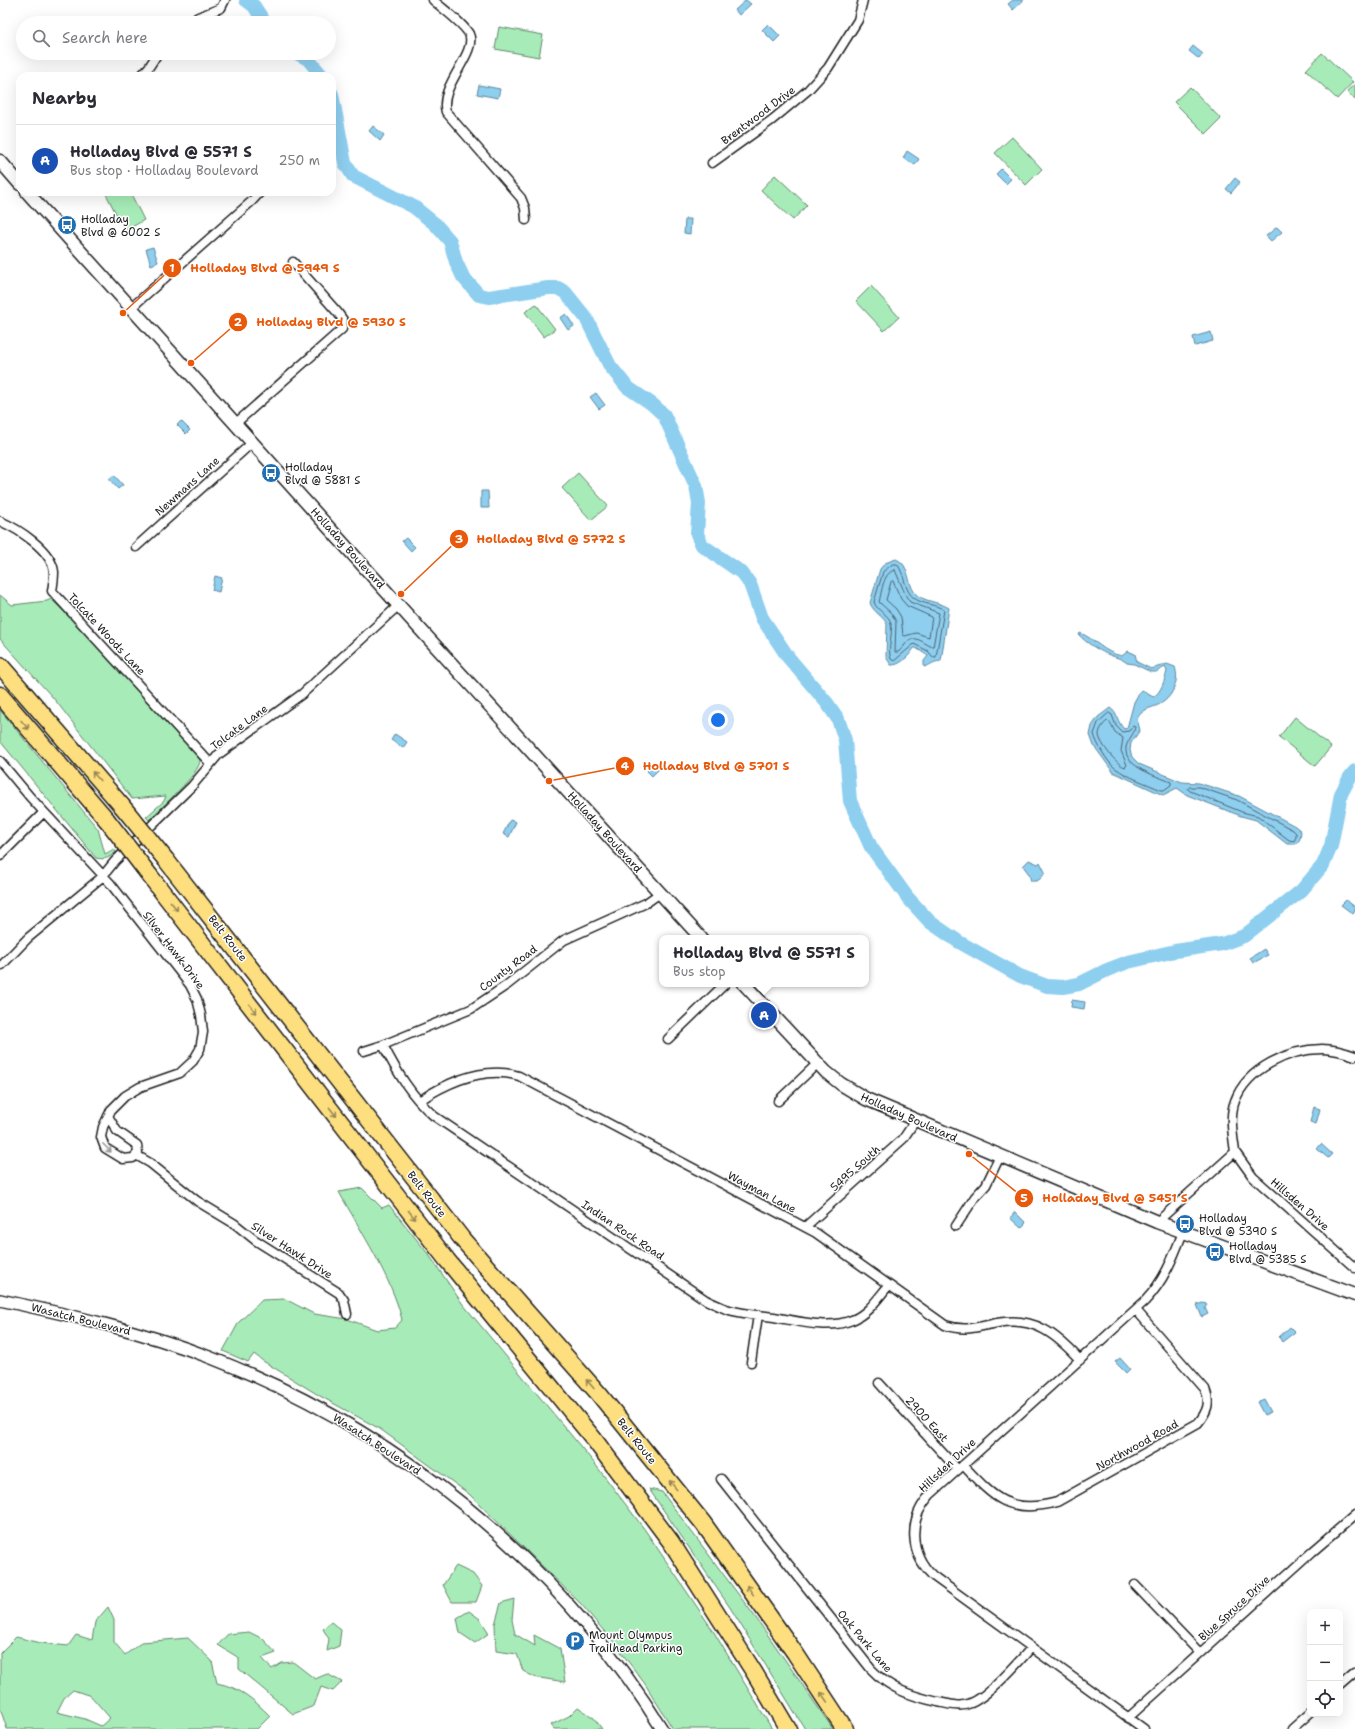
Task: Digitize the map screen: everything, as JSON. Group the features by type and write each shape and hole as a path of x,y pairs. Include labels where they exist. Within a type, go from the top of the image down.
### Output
{"highway":[{"name":"Belt Route","path":"0,665 122,806 166,860 463,1240 599,1394 703,1523 795,1653 845,1729"},
{"path":"0,696 107,820 447,1260 593,1438 671,1542 754,1672 788,1729"}],"main road":[{"path":"0,161 16,179"},
{"name":"Holladay Boulevard","path":"32,196 698,935"},
{"name":"Holladay Boulevard","path":"747,987 834,1079 849,1090 874,1103 1156,1222 1355,1295"}],"street":[{"path":"201,16 218,10 223,6 225,0"},
{"path":"433,0 463,27 470,39 469,50 457,70 446,94 444,101 446,112 522,198 526,220"},
{"name":"Brentwood Drive","path":"712,163 772,120 808,90 828,68 858,20 863,0"},
{"path":"144,72 154,60"},
{"path":"132,307 256,196"},
{"path":"236,423 342,329 343,320 338,313 293,262"},
{"name":"Newmans Lane","path":"136,547 253,442"},
{"name":"Tolcate Woods Lane","path":"0,521 22,533 44,554 50,561 54,572 52,591 210,763"},
{"name":"Tolcate Lane","path":"2,965 28,938 102,876 114,862 192,786 210,763 230,745 302,694 399,605"},
{"path":"0,762 102,876"},
{"path":"0,856 44,812"},
{"name":"Silver Hawk Drive","path":"102,876 110,883 190,985 197,999 202,1024 202,1040 200,1048 189,1066 174,1076 140,1087 115,1105 108,1116 101,1133 103,1146 123,1159 131,1159 136,1155 150,1163 197,1201 235,1224 255,1240 339,1293 344,1300 347,1314"},
{"name":"County Road","path":"364,1051 383,1045 471,1008 507,985 564,940 646,903 660,893"},
{"path":"668,1039 722,987"},
{"name":"Indian Rock Road","path":"383,1045 403,1082 434,1116 706,1300 725,1308 758,1315 818,1324 831,1324 845,1322 865,1313 889,1285"},
{"path":"1156,1222 1235,1152 1232,1111 1235,1100 1251,1077 1266,1066 1302,1051 1322,1049 1340,1051 1355,1056"},
{"path":"778,1101 818,1063"},
{"name":"Wayman Lane","path":"419,1101 442,1088 482,1074 497,1072 519,1076 805,1227 940,1322 951,1327 971,1329 997,1323 1015,1322 1032,1324 1055,1336 1080,1360"},
{"path":"108,1116 117,1131 137,1145 139,1150 136,1155"},
{"name":"5495 South","path":"805,1227 903,1139 915,1121"},
{"name":"Hillsden Drive","path":"1235,1152 1253,1177 1355,1268"},
{"path":"956,1226 975,1196 986,1185 1000,1156"},
{"name":"Hillsden Drive","path":"1144,1729 938,1580 924,1566 917,1554 914,1533 918,1511 930,1495 1136,1310 1151,1294 1172,1262 1183,1232"},
{"name":"Wasatch Boulevard","path":"0,1300 120,1329 160,1340 208,1356 295,1394 374,1439 424,1474 458,1501 501,1538 549,1584 576,1612 602,1643 638,1692 662,1729"},
{"name":"Northwood Road","path":"961,1468 990,1493 1003,1501 1017,1506 1031,1508 1044,1506 1062,1500 1198,1423 1208,1408 1206,1390 1136,1310"},
{"path":"751,1362 758,1315"},
{"name":"2900 East","path":"879,1384 961,1468"},
{"name":"Oak Park Lane","path":"721,1479 871,1668 893,1687 920,1698 956,1705 966,1705 975,1701 998,1682 1031,1648"},
{"name":"Blue Spruce Drive","path":"1128,1718 1342,1525 1355,1515"},
{"path":"1135,1585 1200,1653"},
{"path":"1343,1683 1355,1673"},
{"path":"1292,1729 1307,1716"}],"green space":[{"path":"499,27 543,35 539,57 495,49"},
{"path":"1322,53 1353,82 1337,99 1306,70"},
{"path":"1355,84 1355,100 1347,91"},
{"path":"1190,87 1221,119 1206,134 1174,102"},
{"path":"1012,137 1042,169 1026,185 995,153"},
{"path":"775,175 807,205 793,220 761,190"},
{"path":"107,196 132,196 144,220 125,231"},
{"path":"871,286 899,317 884,331 856,301"},
{"path":"536,304 555,329 544,337 525,312"},
{"path":"578,473 608,506 591,520 562,488"},
{"path":"0,595 12,605 47,601 51,599 83,630 167,721 200,760 199,766 187,782 149,820 146,817 164,801 166,796 132,799 55,700 0,639"},
{"path":"0,710 98,829 105,854 114,849 116,852 114,854 104,859 96,858 0,741"},
{"path":"1295,717 1331,747 1315,766 1279,737"},
{"path":"362,1188 382,1208 389,1205 429,1255 462,1303 595,1464 645,1530 712,1629 772,1729 673,1729 645,1684 615,1644 581,1604 469,1494 380,1429 320,1396 254,1354 248,1362 223,1351 239,1322 262,1300 285,1299 314,1314 347,1319 377,1330 395,1328 402,1320 391,1288 383,1271 366,1238 339,1192"},
{"path":"649,1489 662,1492 756,1618 833,1729 805,1729 731,1609"},
{"path":"456,1566 473,1574 482,1586 476,1602 452,1602 443,1585"},
{"path":"514,1599 512,1620 515,1634 535,1646 534,1635 560,1649 565,1682 534,1677 523,1671 517,1654 496,1651 495,1624 501,1603"},
{"path":"108,1607 114,1620 114,1642 125,1655 142,1642 188,1638 212,1661 217,1683 240,1691 258,1704 270,1716 257,1729 7,1729 0,1708 0,1653 16,1637 41,1643 68,1646 76,1635 92,1640 95,1622","holes":["73,1690 91,1696 110,1718 101,1726 85,1719 57,1712 64,1698"]},
{"path":"469,1611 480,1619 489,1633 475,1643 460,1633 457,1618"},
{"path":"331,1622 341,1630 339,1646 327,1651 329,1639 323,1629"},
{"path":"249,1632 263,1639 276,1653 262,1658 272,1669 282,1663 293,1662 315,1679 327,1674 342,1682 333,1691 321,1687 314,1706 293,1714 239,1669 239,1658 218,1645 228,1634"},
{"path":"578,1707 594,1718 602,1729 554,1729 551,1725 569,1716"}],"water":[{"path":"746,0 751,4 739,15 735,10"},
{"path":"1013,0 1024,0 1013,10 1008,4"},
{"path":"768,24 780,36 774,42 762,30"},
{"path":"1193,46 1203,54 1199,59 1189,51"},
{"path":"479,85 500,89 498,98 477,94"},
{"path":"373,126 384,135 380,141 369,131"},
{"path":"907,151 919,159 915,165 903,158"},
{"path":"1001,169 1011,179 1006,184 996,174"},
{"path":"1235,178 1240,182 1231,193 1226,189"},
{"path":"685,219 691,219 690,234 684,233"},
{"path":"1277,227 1282,232 1271,241 1266,236"},
{"path":"153,247 158,262 151,265 146,249"},
{"path":"566,314 574,326 568,330 560,318"},
{"path":"1211,332 1213,341 1195,346 1193,337"},
{"path":"596,393 605,405 599,409 590,397"},
{"path":"181,421 190,430 186,434 177,425"},
{"path":"114,475 123,485 118,489 109,479"},
{"path":"481,491 488,491 489,508 481,508"},
{"path":"406,538 415,547 411,551 402,541"},
{"path":"896,559 901,561 904,565 912,589 918,596 949,608 941,661 924,667 924,661 928,656 916,648 914,648 901,662 891,665 886,657 887,624 873,609 870,603 880,569 885,563"},
{"path":"215,576 222,578 219,592 212,590"},
{"path":"1080,633 1110,652 1122,656 1128,651 1135,654 1137,662 1151,669 1167,664 1175,667 1176,684 1171,694 1163,702 1143,711 1137,719 1140,730 1131,743 1130,750 1132,757 1139,764 1182,782 1199,783 1239,796 1295,826 1301,831 1300,839 1296,844 1287,844 1256,820 1241,816 1187,795 1177,788 1163,795 1113,772 1094,746 1090,735 1092,726 1098,717 1110,708 1115,712 1124,729 1127,728 1134,702 1139,693 1143,691 1153,697 1156,695 1162,686 1167,671 1165,667 1156,672 1151,672 1134,664 1127,663 1092,646 1079,635"},
{"path":"395,734 407,742 403,748 391,740"},
{"path":"657,762 661,767 652,776 647,771"},
{"path":"510,820 516,822 509,837 503,834"},
{"path":"1029,860 1038,864 1040,862 1045,872 1038,880 1031,881 1029,874 1023,866"},
{"path":"1346,900 1355,907 1353,914 1341,905"},
{"path":"1264,949 1268,955 1253,963 1250,958"},
{"path":"1072,1000 1085,1002 1084,1009 1071,1007"},
{"path":"1314,1107 1320,1109 1316,1124 1310,1122"},
{"path":"1321,1144 1332,1154 1328,1158 1317,1149"},
{"path":"1015,1212 1026,1223 1021,1228 1010,1218"},
{"path":"1202,1303 1207,1304 1205,1308 1208,1314 1202,1317 1197,1305"},
{"path":"1290,1327 1295,1332 1282,1342 1279,1337"},
{"path":"1120,1358 1130,1369 1126,1373 1115,1362"},
{"path":"1264,1399 1271,1412 1264,1415 1257,1402"}],"waterway":[{"path":"246,0 254,6 260,16"},
{"path":"309,60 319,72"},
{"path":"336,115 345,163 353,176 414,207 435,224 450,241 456,262 463,277 479,295 489,297 548,288 558,288 566,293 586,318 610,366 627,387 652,404 664,415 696,486 699,503 697,534 702,545 742,573 750,584 762,618 788,657 827,703 838,719 845,740 850,801 871,847 908,898 930,922 959,942 1020,976 1047,986 1063,987 1079,984 1107,970 1128,962 1175,951 1222,944 1244,936 1301,891 1323,865 1331,846 1341,794 1355,771"}],"place":[{"name":"Holladay Blvd @ 6002 S","path":"67,225"},
{"name":"Holladay Blvd @ 5949 S","path":"123,313"},
{"name":"Holladay Blvd @ 5930 S","path":"191,363"},
{"name":"Holladay Blvd @ 5881 S","path":"271,473"},
{"name":"Holladay Blvd @ 5772 S","path":"401,594"},
{"name":"Holladay Blvd @ 5701 S","path":"549,781"},
{"name":"Holladay Blvd @ 5571 S","path":"764,1015"},
{"name":"Holladay Blvd @ 5451 S","path":"969,1154"},
{"name":"Holladay Blvd @ 5390 S","path":"1185,1224"},
{"name":"Holladay Blvd @ 5385 S","path":"1215,1252"},
{"name":"Mount Olympus Trailhead Parking","path":"575,1641"}]}
